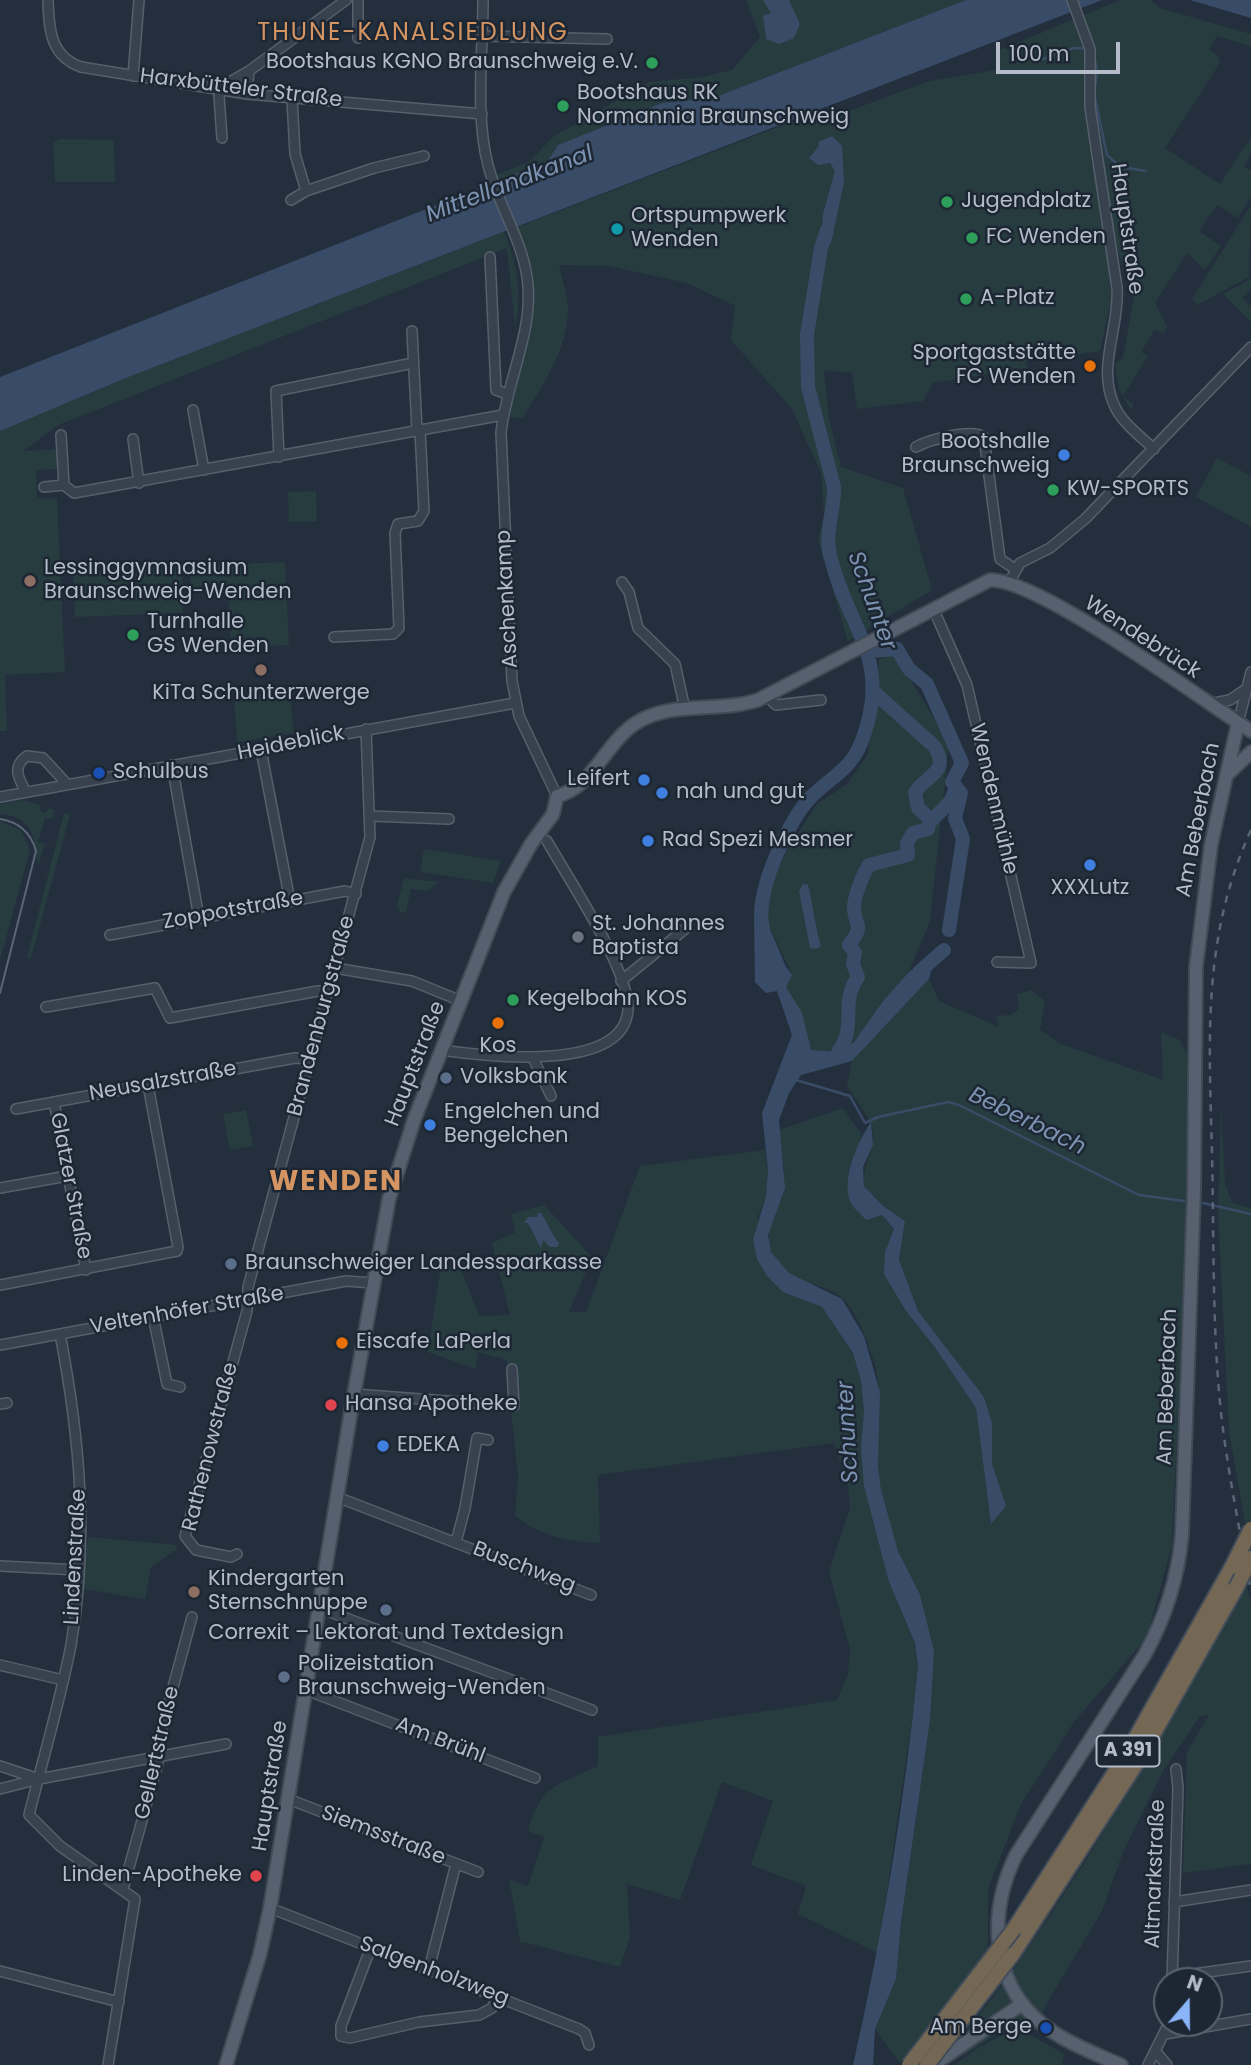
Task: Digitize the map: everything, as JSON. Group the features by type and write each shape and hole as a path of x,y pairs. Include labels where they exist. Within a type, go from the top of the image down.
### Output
{"highway":[{"name":"A 391","path":"909,2065 1014,1929 1126,1755 1251,1529"},
{"name":"A 391","path":"927,2065 1012,1955 1138,1761 1251,1558"}],"main road":[{"path":"556,796 575,788 634,724 659,713 728,707 767,696 984,582 1009,583"},
{"name":"Wendebrück","path":"1009,583 1082,620 1251,731"},
{"name":"Am Beberbach","path":"1022,2004 1006,1976 997,1944 996,1919 1004,1883 1033,1826 1153,1641 1167,1609 1178,1564 1194,1190 1196,967 1204,887 1238,723"},
{"path":"1226,778 1236,763 1251,752"},
{"name":"Hauptstraße","path":"226,2065 260,1954 270,1908 384,1219 398,1169 441,1050 504,892 531,844 553,814 556,796"},
{"path":"933,2065 1022,2004 1053,2032 1121,2065"}],"street":[{"name":"Harxbütteler Straße","path":"48,0 53,43 65,59 81,67 247,94 482,114"},
{"path":"133,76 139,0"},
{"path":"358,0 358,37"},
{"name":"Aschenkamp","path":"483,0 484,146 490,174 527,274 528,309 507,394 501,450 515,703 556,796"},
{"name":"Hauptstraße","path":"1072,0 1088,39 1091,117 1118,297 1107,364 1108,383 1120,414 1154,449"},
{"path":"222,138 219,90 249,71 341,2"},
{"path":"483,36 607,39"},
{"path":"247,94 249,71"},
{"path":"292,99 295,154 306,191"},
{"path":"291,200 306,191 374,167 424,156"},
{"path":"490,257 496,390 507,394"},
{"path":"334,637 397,632 396,529 398,524 418,521 424,511 412,331"},
{"path":"1009,583 1020,563 1072,531 1251,347"},
{"path":"279,457 276,391 413,363"},
{"path":"193,410 204,470"},
{"path":"44,487 64,485 74,493 503,415"},
{"path":"916,447 929,440 975,433 984,437 1000,559 1015,569"},
{"path":"61,435 64,485"},
{"path":"133,439 139,482"},
{"path":"622,582 629,592 638,628 675,664 685,709"},
{"name":"Wendenmühle","path":"933,608 967,685 1031,963 997,962"},
{"path":"1238,723 1251,672"},
{"path":"1209,704 1230,700 1247,687"},
{"path":"767,696 776,705 821,700"},
{"name":"Heideblick","path":"0,797 515,703"},
{"name":"Brandenburgstraße","path":"247,1300 248,1286 370,836 366,729"},
{"path":"261,750 290,901"},
{"path":"26,792 18,777 17,767 23,758 32,755 46,760 67,784"},
{"path":"172,765 199,918"},
{"path":"371,816 449,818"},
{"path":"441,1050 533,1058 591,1049 614,1037 627,1017 628,1003 621,981 599,929 547,841"},
{"name":"Zoppotstraße","path":"110,934 345,891 356,894"},
{"path":"621,981 685,929"},
{"path":"335,968 412,981 461,1001"},
{"path":"46,1007 155,988 170,1018 318,991 328,992"},
{"name":"Neusalzstraße","path":"16,1109 296,1058 310,1059"},
{"path":"533,1058 551,1096"},
{"path":"0,1285 173,1254 178,1247 148,1084"},
{"name":"Glatzer Straße","path":"54,1102 86,1270"},
{"path":"0,1188 67,1176"},
{"name":"Veltenhöfer Straße","path":"0,1345 346,1281 373,1283"},
{"name":"Rathenowstraße","path":"237,1554 230,1557 196,1550 185,1536 247,1311 247,1300"},
{"path":"153,1317 167,1384 180,1387"},
{"name":"Lindenstraße","path":"60,1334 79,1447 82,1509 79,1570 63,1680 29,1815 34,1823 87,1867 123,1889"},
{"path":"354,1394 514,1406 512,1369"},
{"name":"Buschweg","path":"456,1542 477,1438 488,1440"},
{"name":"Buschweg","path":"337,1497 592,1595"},
{"path":"0,1566 79,1570"},
{"path":"319,1608 592,1710"},
{"name":"Gellertstraße","path":"123,1889 158,1763 156,1756 192,1617"},
{"path":"0,1665 63,1680"},
{"name":"Am Brühl","path":"306,1690 535,1778"},
{"path":"0,1789 39,1779 226,1744"},
{"path":"0,1766 39,1779"},
{"name":"Altmarkstraße","path":"1172,1967 1178,1788 1175,1769"},
{"name":"Siemsstraße","path":"288,1800 478,1872"},
{"path":"429,1969 456,1864"},
{"path":"108,2065 135,1902 134,1896 123,1889"},
{"path":"1174,1902 1251,1891"},
{"name":"Salgenholzweg","path":"270,1908 579,2029 585,2033 589,2045"},
{"path":"370,1947 341,2026 341,2036 350,2038 419,2022 479,2015 492,2008 498,1996"},
{"path":"1223,1971 1251,1966"},
{"path":"0,1972 118,2002"},
{"path":"1223,2024 1251,2019"},
{"path":"1148,2065 1164,2037"},
{"path":"1156,2052 1167,2065"}],"green space":[{"path":"746,0 966,0 713,98 662,103 558,145 549,161 498,181 496,175 530,161 554,136 649,82 703,77 732,70 760,37"},
{"path":"1120,0 1150,0 1160,8 1251,34 1251,46 1217,36 1209,49 1218,56 1220,63 1165,148 1220,184 1251,137 1251,154 1244,166 1251,171 1251,197 1238,218 1217,205 1199,231 1221,246 1205,270 1187,253 1155,303 1167,326 1163,333 1155,329 1141,352 1148,356 1123,396 1134,405 1131,410 1119,390 1115,363 1123,358 1134,297 1131,277 1124,268 1114,234 1101,141 1091,138 1112,297 1100,351 1026,362 1027,368 933,383 923,401 857,409 852,373 824,370 829,419 841,467 903,488 932,590 848,641 818,540 824,515 821,473 792,409 731,340 735,306 687,283 609,266 559,265 568,308 564,338 546,379 523,418 506,417 531,301 515,228 822,110 825,120 929,81 996,70 1000,73 1000,50"},
{"path":"59,139 114,140 115,182 55,182 53,143"},
{"path":"1251,205 1249,277 1197,305 1192,299"},
{"path":"504,232 517,279 515,327 507,248 58,425 23,451 56,449 58,469 36,470 37,499 57,498 65,672 5,675 7,731 0,731 0,431 126,378"},
{"path":"1251,279 1251,289 1242,298 1251,307 1251,322 1223,294"},
{"path":"1217,458 1251,476 1251,527 1196,497"},
{"path":"316,491 317,521 289,522 288,492"},
{"path":"285,562 289,645 231,648 228,588 191,590 190,566"},
{"path":"182,568 183,613 75,617 73,572"},
{"path":"894,653 949,743 930,921 908,974 883,1001 854,1042 838,1052 811,1050 786,987 791,972 762,911 754,916 789,847 817,804 847,784 868,754 879,660"},
{"path":"290,692 294,733 237,742 234,697"},
{"path":"23,800 41,805 39,811 46,813 49,808 55,810 52,819 45,818 38,842 45,844 38,865 34,839 27,825 12,816 0,814 0,804"},
{"path":"64,813 70,815 31,958 27,957"},
{"path":"0,821 21,830 30,850 0,960"},
{"path":"424,849 501,861 493,883 420,872"},
{"path":"404,878 439,882 427,891 411,889 406,913 400,912 397,906"},
{"path":"929,979 939,1001 999,1027 996,1016 1010,1015 1019,1009 1017,994 1032,990 1045,1001 1040,1030 1061,1044 1163,1080 1161,1032 1180,1040 1187,1053 1188,1191 1172,1545 1147,1637 1074,1722 1021,1804 988,1889 988,1949 900,2063 875,2029 896,1979 901,1922 930,1720 923,1611 893,1537 883,1499 878,1458 879,1392 877,1375 865,1335 857,1318 842,1298 790,1274 774,1260 769,1231 784,1173 779,1130 843,1108 862,1135 848,1174 874,1215 882,1215 894,1230 885,1252 906,1311 976,1408 991,1523 1006,1506 992,1464 992,1423 984,1397 918,1311 899,1260 905,1221 883,1206 864,1186 873,1131 847,1086 852,1061"},
{"path":"1221,1105 1225,1183 1232,1203 1251,1208 1251,1556 1229,1432 1218,1215"},
{"path":"246,1110 253,1146 230,1150 223,1114"},
{"path":"765,1150 768,1170 766,1196 758,1218 783,1292 822,1307 853,1353 861,1381 864,1410 861,1448 878,1535 889,1582 915,1643 918,1666 914,1706 878,1953 798,1914 806,1886 751,1865 773,1801 722,1782 680,1900 627,1884 630,1938 620,1967 523,1942 521,1946 509,1879 528,1886 544,1837 528,1831 533,1816 552,1788 598,1766 598,1737 837,1700 848,1674 850,1649 829,1572 850,1508 848,1484 834,1443 598,1475 600,1543 566,1539 535,1529 515,1516 518,1477 511,1409 517,1408 516,1365 478,1352 475,1369 428,1352 441,1265 461,1269 479,1316 510,1315 492,1243 515,1233 511,1214 544,1205 592,1257 569,1312 586,1312 640,1166"},
{"path":"88,1537 177,1545 176,1550 151,1567 145,1599 83,1589"},
{"path":"1246,1582 1251,1605 1251,1864 1183,1873 1187,1752 1209,1715 1200,1716 1163,1771 1123,1852 1102,1911 1047,2003 1035,2030 1022,2022 956,2059 939,2065 1010,1973 1081,1868 1167,1727"},
{"path":"1023,2031 1064,2054 1062,2065 954,2065 995,2039"}],"water":[{"path":"763,0 789,0 800,24 794,38 779,44 766,39 763,16 771,13"},
{"name":"Mittellandkanal","path":"966,0 1102,0 126,378 0,431 0,377 548,161 558,145 662,103 713,98"},
{"path":"1190,0 1251,0 1251,18"},
{"path":"832,136 842,146 844,182 831,243 821,248 823,214 835,171 830,163 818,165 809,158 819,146 818,142"},
{"path":"803,884 808,885 821,946 816,949 810,948 799,891"},
{"path":"762,910 792,975 786,987 802,1013 811,1050 838,1052 854,1042 883,1001 910,971 934,960 929,979 852,1061 801,1075 789,1093 779,1120 785,1188 768,1235 771,1252 789,1273 842,1299 864,1336 880,1392 878,1466 881,1490 898,1551 920,1595 934,1651 930,1720 901,1922 896,1979 875,2029 873,2065 853,2065 892,1867 918,1666 915,1643 889,1582 864,1486 861,1448 864,1410 861,1381 853,1353 822,1307 783,1292 767,1276 757,1259 753,1240 766,1196 768,1170 762,1113 792,1035 777,991 766,993 755,982 754,916"},
{"path":"871,1122 873,1145 863,1167 864,1186 883,1206 905,1221 899,1260 918,1311 984,1397 992,1423 992,1464 1006,1506 991,1524 976,1408 906,1311 884,1274 885,1252 894,1229 882,1215 866,1220 852,1205 848,1194 852,1161"},
{"path":"537,1213 541,1213 559,1243 558,1247 550,1247 543,1240 541,1248 528,1223 524,1223 528,1217 538,1217"}],"waterway":[{"path":"1046,58 1043,59 1074,48 1087,48"},
{"path":"1094,54 1097,72 1094,93 1107,155 1121,167 1146,171"},
{"name":"Schunter","path":"763,928 763,897 783,840 811,797 846,767 857,752 870,714 873,689 865,646 838,581 828,546 834,487 808,387 807,335 821,248 827,230"},
{"path":"869,651 897,649 909,669 927,684 962,763 952,782 961,793 955,818 963,839 949,930"},
{"path":"838,1052 847,1033 850,996 858,977 853,964 855,953 849,945 858,929 854,908 859,885 869,865 908,855 907,843 913,833 928,829 930,819 918,808 915,793 934,774 940,763 934,746 874,692"},
{"path":"930,822 950,802 956,788"},
{"path":"919,972 944,950"},
{"name":"Beberbach","path":"796,1080 850,1096 865,1123 878,1117 948,1102 959,1105 1139,1195 1184,1201"},
{"name":"Beberbach","path":"1203,1203 1251,1214"}],"tram line":[{"path":"0,819 23,829 36,851 0,993"}],"railway":[{"path":"1251,830 1235,870 1224,909 1216,949 1210,1028 1218,1381 1227,1458 1251,1591"}],"place":[{"name":"Bootshaus KGNO Braunschweig e.V.","path":"652,63"},
{"name":"Bootshaus RK Normannia Braunschweig","path":"563,106"},
{"name":"Jugendplatz","path":"947,202"},
{"name":"Ortspumpwerk Wenden","path":"617,229"},
{"name":"FC Wenden","path":"972,238"},
{"name":"A-Platz","path":"966,299"},
{"name":"Sportgaststätte FC Wenden","path":"1090,366"},
{"name":"Bootshalle Braunschweig","path":"1064,455"},
{"name":"KW-SPORTS","path":"1053,490"},
{"name":"Lessinggymnasium Braunschweig-Wenden","path":"30,581"},
{"name":"Turnhalle GS Wenden","path":"133,635"},
{"name":"KiTa Schunterzwerge","path":"261,670"},
{"name":"Schulbus","path":"99,773"},
{"name":"Leifert","path":"644,780"},
{"name":"nah und gut","path":"662,793"},
{"name":"Rad Spezi Mesmer","path":"648,841"},
{"name":"XXXLutz","path":"1090,865"},
{"name":"St. Johannes Baptista","path":"578,937"},
{"name":"Kegelbahn KOS","path":"513,1000"},
{"name":"Kos","path":"498,1023"},
{"name":"Volksbank","path":"446,1078"},
{"name":"Engelchen und Bengelchen","path":"430,1125"},
{"name":"Braunschweiger Landessparkasse","path":"231,1264"},
{"name":"Eiscafe LaPerla","path":"342,1343"},
{"name":"Hansa Apotheke","path":"331,1405"},
{"name":"EDEKA","path":"383,1446"},
{"name":"Kindergarten Sternschnuppe","path":"194,1592"},
{"name":"Correxit – Lektorat und Textdesign","path":"386,1610"},
{"name":"Polizeistation Braunschweig-Wenden","path":"284,1677"},
{"name":"Linden-Apotheke","path":"256,1876"},
{"name":"Am Berge","path":"1046,2028"}],"district":[{"name":"THUNE-KANALSIEDLUNG","path":"413,34"},
{"name":"WENDEN","path":"336,1183"}]}
